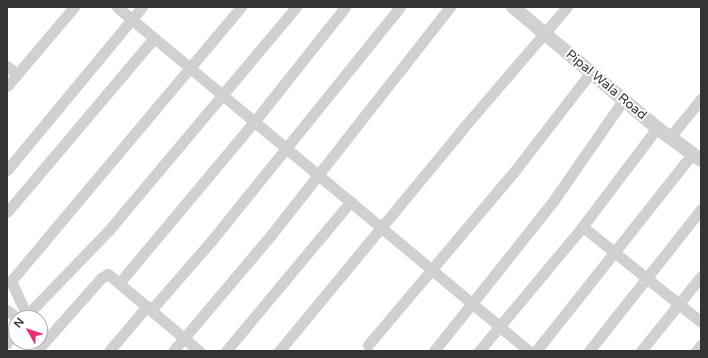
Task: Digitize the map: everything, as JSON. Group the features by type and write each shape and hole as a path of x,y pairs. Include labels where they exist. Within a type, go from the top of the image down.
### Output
{"street":[{"path":"7,86 74,7"},
{"path":"117,7 222,96 288,147 529,351"},
{"path":"7,170 142,7"},
{"path":"21,310 9,277 191,69 241,7"},
{"path":"31,310 109,230 296,7"},
{"path":"120,282 254,122 345,7"},
{"path":"109,351 212,240 400,7"},
{"path":"173,351 319,174 450,7"},
{"name":"Pipal Wala Road","path":"513,7 658,128 697,156"},
{"path":"279,351 381,227 567,7"},
{"path":"7,212 154,38"},
{"path":"7,66 17,74"},
{"path":"368,346 513,173 591,72"},
{"path":"670,137 701,99"},
{"path":"434,351 554,200 624,100"},
{"path":"479,351 583,226 658,128"},
{"path":"536,351 614,252 697,156"},
{"path":"226,351 351,201"},
{"path":"589,351 701,209"},
{"path":"583,226 701,322"},
{"path":"48,338 101,278 108,274 120,282 183,339 199,351"},
{"path":"640,351 701,276"},
{"path":"696,351 701,345"}]}
